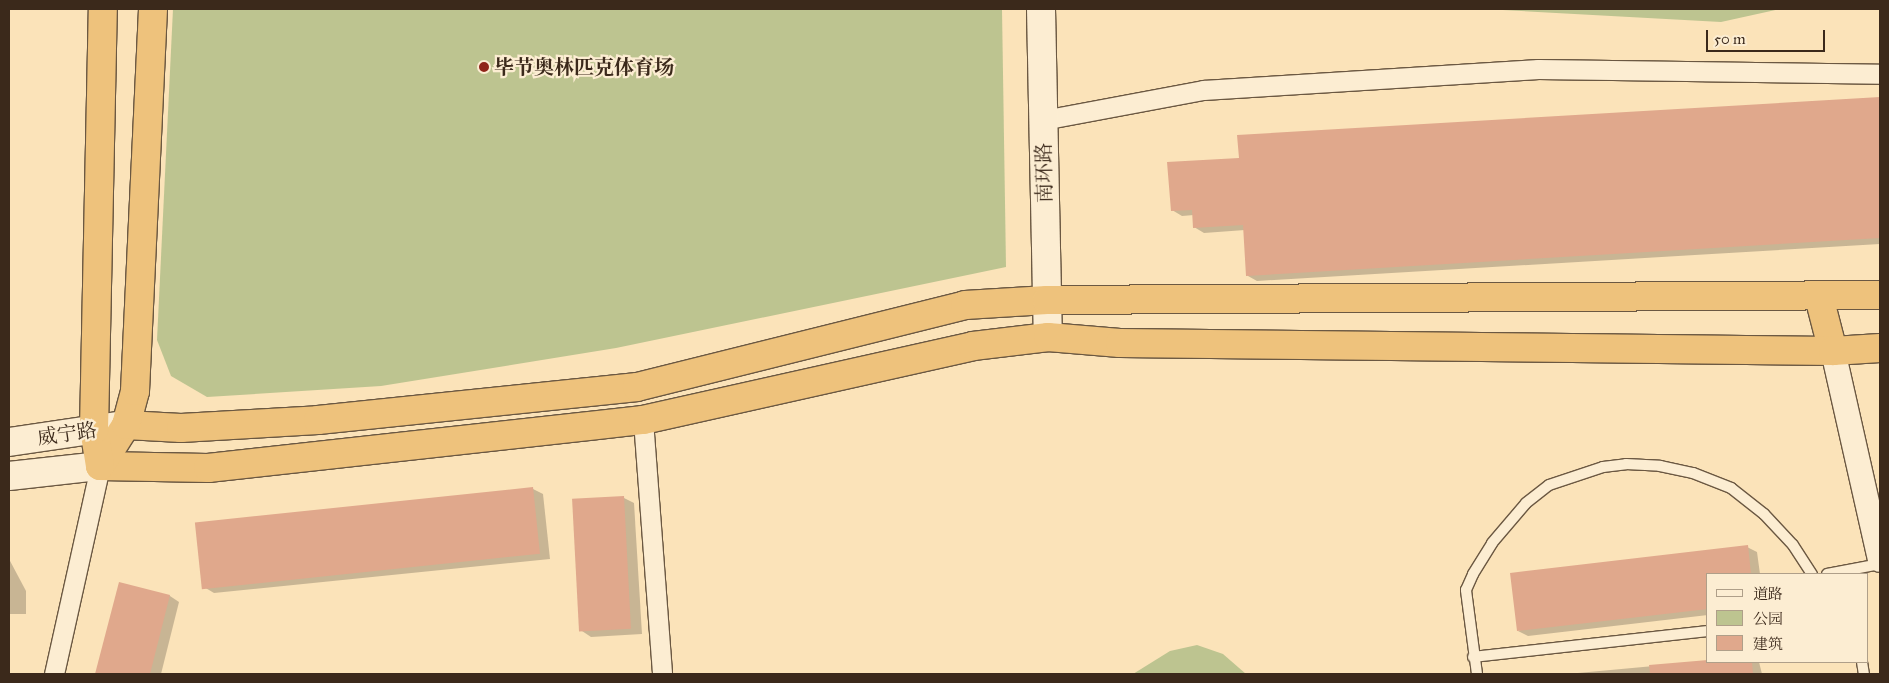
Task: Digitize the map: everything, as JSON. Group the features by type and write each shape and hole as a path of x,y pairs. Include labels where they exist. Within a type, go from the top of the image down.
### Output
{"highway":[{"path":"100,466 94,430 103,9"},
{"path":"100,466 126,425 135,391 153,9"},
{"path":"126,425 181,428 318,420 637,387 965,305 1047,300 1819,297 1880,295"},
{"path":"1819,297 1834,351"},
{"path":"100,466 208,468 643,420 973,346 1048,337 1120,343 1834,351 1880,348"}],"main road":[{"name":"南环路","path":"1041,9 1048,337"},
{"name":"威宁路","path":"9,442 126,425"},
{"name":"威宁路","path":"9,476 100,466"}],"street":[{"path":"1043,120 1203,90 1538,69 1880,74"},
{"path":"1834,351 1880,560"},
{"path":"643,420 662,674"},
{"path":"54,674 100,466"}],"lane":[{"path":"1477,674 1473,657 1466,590 1492,543 1526,503 1549,485 1603,467 1626,464 1660,466 1693,473 1731,488 1764,514 1793,545 1811,573"},
{"path":"1832,573 1880,564"},
{"path":"1473,657 1706,631"}],"green space":[{"path":"173,9 1002,9 1006,267 616,348 381,386 207,397 171,376 157,340"},
{"path":"1484,9 1780,9 1721,22"},
{"path":"1197,645 1223,654 1246,674 1133,674 1170,651"}],"building":[{"path":"1880,97 1880,238 1246,276 1243,225 1193,228 1192,210 1171,211 1167,162 1239,158 1237,135"},
{"path":"533,487 540,554 202,589 195,523"},
{"path":"624,496 631,629 579,632 572,499"},
{"path":"1748,545 1751,573 1706,573 1706,609 1517,631 1510,573"},
{"path":"119,582 170,595 150,674 95,674"},
{"path":"1706,660 1706,663 1752,663 1753,674 1650,674 1649,665"}],"place":[{"name":"毕节奥林匹克体育场","path":"484,67"}]}
